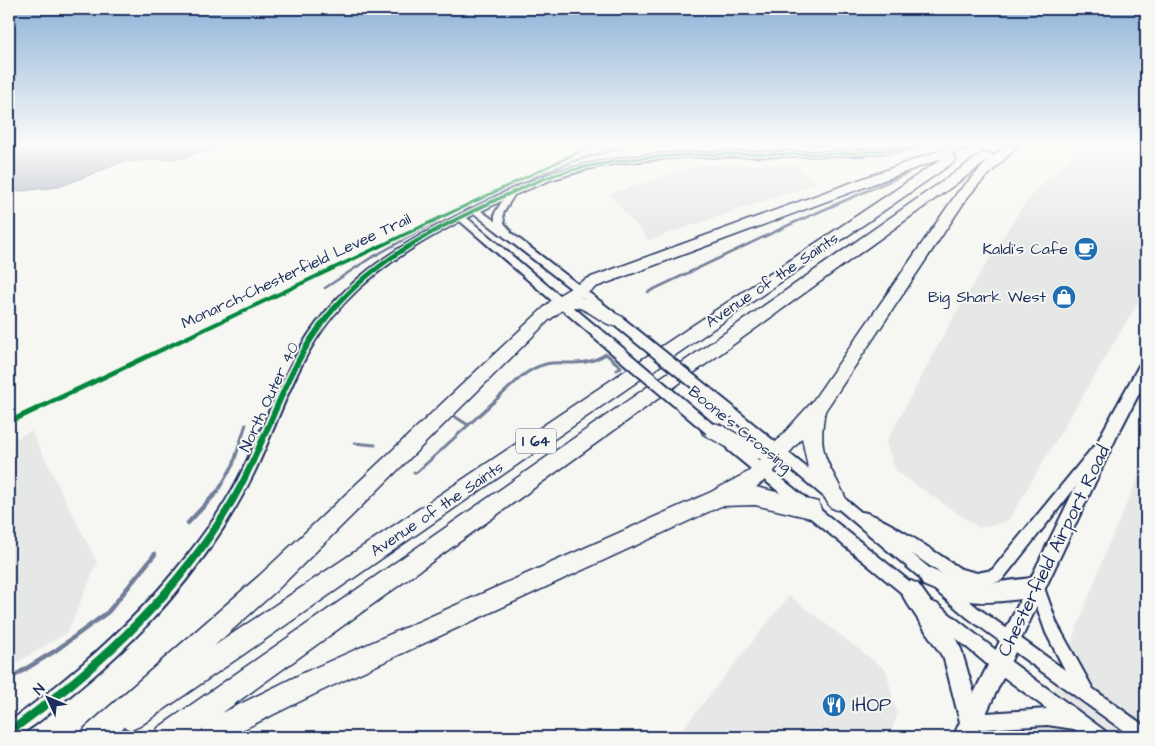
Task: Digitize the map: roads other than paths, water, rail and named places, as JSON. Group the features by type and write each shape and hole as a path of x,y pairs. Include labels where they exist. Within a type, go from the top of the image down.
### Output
{"highway":[{"path":"94,737 268,583 543,316 560,302 591,283 875,180"},
{"name":"Avenue of the Saints","path":"101,737 920,180"},
{"name":"Avenue of the Saints","path":"167,737 954,180"},
{"path":"201,737 312,682 718,498 755,478 818,407 975,180"},
{"path":"560,302 583,303 619,322"},
{"path":"818,407 810,432 811,449 816,464 840,503"},
{"path":"710,428 750,450 780,451"},
{"path":"718,498 755,496 811,509"}],"main road":[{"name":"Chesterfield Airport Road","path":"968,730 1109,436 1122,415 1146,366"},
{"path":"930,578 961,591 984,594 1037,587"},
{"path":"911,591 944,637 954,656 968,730"}],"street":[{"name":"North Outer 40","path":"9,732 74,684 131,632 196,555 246,480 311,338 338,304 382,263 406,246 475,210 543,180"},
{"path":"510,236 500,223 499,213 513,192"},
{"name":"Boone's Crossing","path":"475,210 579,290 780,451 930,578 1010,642 1146,737"},
{"name":"Boone's Crossing","path":"461,217 762,471 1000,664 1099,737"},
{"path":"840,503 899,537 956,574 968,579 986,580 997,575 1109,436"},
{"path":"1037,587 1050,628 1088,696"},
{"path":"968,730 1047,717 1077,721"}],"waterway":[{"path":"648,292 791,224 892,180"},
{"path":"494,195 520,183"},
{"path":"325,288 369,259 438,221"},
{"path":"414,472 416,473 521,377 533,369 554,363 583,363 606,354 621,367 617,370"},
{"path":"451,414 468,425"},
{"path":"216,494 233,465 246,424"},
{"path":"354,443 375,445"},
{"path":"188,523 217,492"},
{"path":"9,679 55,651 108,612 155,554"}],"place":[{"name":"Kaldi's Cafe","path":"1086,249"},
{"name":"Big Shark West","path":"1064,297"},
{"name":"IHOP","path":"834,705"}]}
